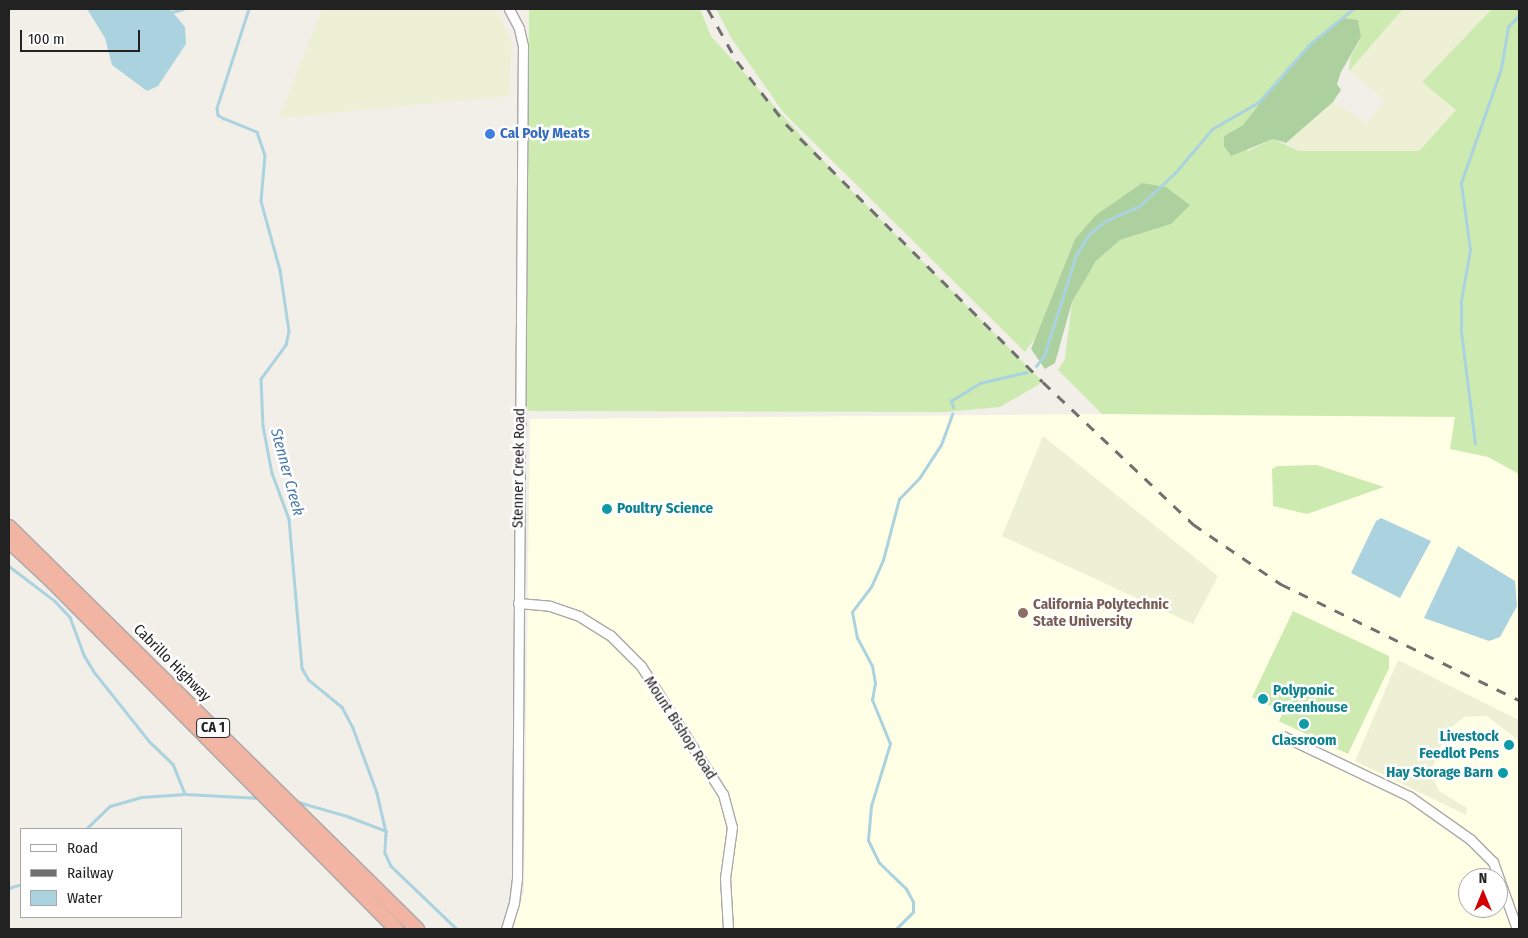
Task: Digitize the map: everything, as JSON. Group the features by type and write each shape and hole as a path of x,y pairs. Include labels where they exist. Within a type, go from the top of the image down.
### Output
{"highway":[{"name":"Cabrillo Highway","path":"9,527 416,929"},
{"name":"Cabrillo Highway","path":"9,541 53,582 396,929"}],"street":[{"name":"Stenner Creek Road","path":"506,929 514,903 517,879 523,46 519,28 508,9"},
{"name":"Mount Bishop Road","path":"518,603 560,610 578,616 610,635 640,666 723,794 732,827 725,878 728,929"},
{"path":"1283,736 1409,796 1470,839 1493,862 1516,929"}],"shaded area":[{"path":"322,9 496,9 512,43 509,96 279,118"},
{"path":"1403,9 1492,9 1423,82 1456,110 1419,151 1299,151 1286,143 1333,102 1367,123 1384,100 1349,71"},
{"name":"California Polytechnic State University","path":"1102,414 1519,416 1519,929 512,929 524,892 530,419"},
{"path":"1043,436 1218,576 1193,624 1002,536"},
{"path":"1398,660 1519,720 1519,741 1487,716 1464,717 1447,731 1433,766 1434,780 1439,791 1467,808 1466,815 1355,761"}],"green space":[{"path":"529,9 700,9 711,36 841,180 1043,382 1000,407 945,412 526,411"},
{"path":"716,9 1403,9 1349,71 1350,59 1361,37 1343,18 1310,44 1288,67 1243,125 1224,136 1248,151 1273,139 1299,151 1419,151 1456,110 1422,82 1492,9 1519,9 1519,474 1488,457 1450,449 1455,417 1102,414 1058,370 1065,359 1072,302 1096,261 1120,240 1171,224 1075,239 1036,337 1025,352 783,112 732,39"},
{"path":"1343,18 1358,20 1361,37 1341,72 1337,84 1341,90 1333,102 1286,143 1273,139 1231,156 1224,146 1224,136 1243,125 1288,67 1310,44"},
{"path":"1142,183 1166,187 1190,205 1171,224 1120,240 1096,261 1072,302 1055,363 1045,369 1031,349 1075,239 1096,215"},
{"path":"1317,465 1384,487 1307,514 1273,506 1272,469 1278,466"},
{"path":"1293,611 1389,656 1389,668 1348,754 1279,721 1283,712 1252,697"}],"water":[{"path":"87,9 170,9 185,27 186,44 158,86 147,91 112,65 105,38"},
{"path":"1381,518 1431,541 1400,598 1351,573 1376,521"},
{"path":"1458,546 1515,581 1517,606 1500,637 1489,641 1424,618"}],"waterway":[{"path":"172,12 183,9"},
{"name":"Stenner Creek","path":"249,9 217,108 218,115 257,132 265,155 261,201 280,270 289,331 286,345 261,379 263,426 272,473 289,519 302,668 309,680 342,707 353,728 377,793 386,831 385,853 391,866 457,929"},
{"path":"1036,366 1044,356 1076,255 1090,233 1106,221 1138,207 1175,173 1212,129 1259,102 1310,44 1353,9"},
{"path":"1475,444 1461,331 1461,301 1470,250 1461,183 1501,69 1508,27 1519,15"},
{"path":"953,408 951,401 980,383 1027,372"},
{"path":"896,929 913,912 913,902 906,889 879,863 868,840 871,806 890,744 872,700 875,683 872,666 857,638 852,612 871,587 883,560 899,499 920,477 941,445 952,414"},
{"path":"9,566 55,601 70,617 84,655 95,673 149,741 173,764 185,794"},
{"path":"87,828 110,806 142,797 185,794 260,798"},
{"path":"295,801 347,816 386,831"},
{"path":"9,888 20,884"}],"railway":[{"path":"708,9 737,61 786,124 1043,382 1193,524 1281,584 1519,700"}],"place":[{"name":"Cal Poly Meats","path":"490,134"},
{"name":"Poultry Science","path":"607,509"},
{"name":"California Polytechnic State University","path":"1023,613"},
{"name":"Polyponic Greenhouse","path":"1263,699"},
{"name":"Classroom","path":"1304,724"},
{"name":"Livestock Feedlot Pens","path":"1509,745"},
{"name":"Hay Storage Barn","path":"1503,773"}]}
